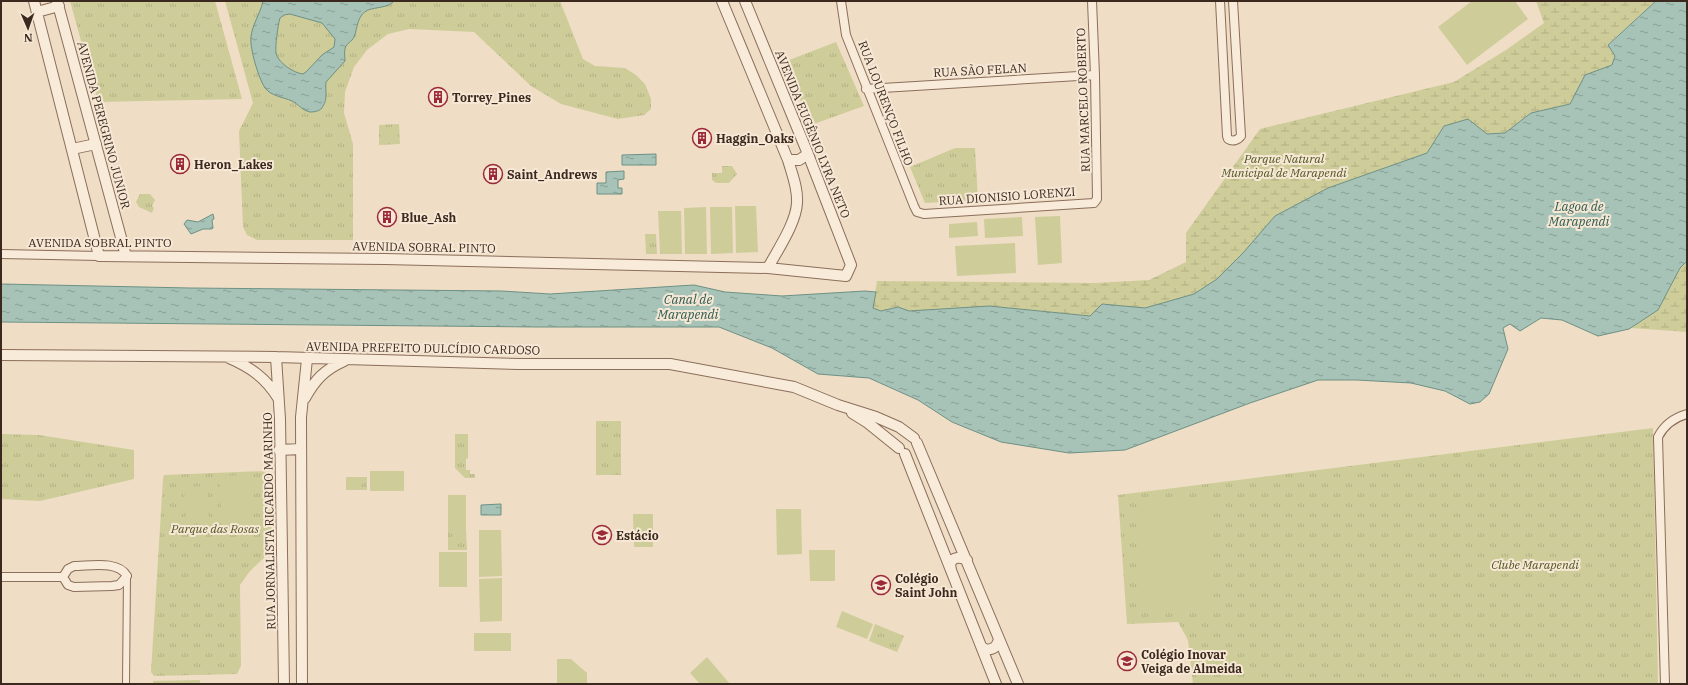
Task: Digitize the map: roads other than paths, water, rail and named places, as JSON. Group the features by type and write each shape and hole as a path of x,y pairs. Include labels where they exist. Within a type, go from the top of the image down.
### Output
{"street":[{"path":"34,1 100,256"},
{"path":"722,1 788,160 797,194 796,211 768,268"},
{"name":"AVENIDA EUGÊNIO LYRA NETO","path":"745,1 808,154 851,265 846,276"},
{"name":"RUA LOURENÇO FILHO","path":"841,1 846,35 866,89 918,212"},
{"name":"RUA MARCELO ROBERTO","path":"1092,1 1097,199"},
{"path":"1220,1 1227,136 1228,139 1237,140 1241,136 1233,1"},
{"path":"37,12 58,4"},
{"name":"AVENIDA PEREGRINO JUNIOR","path":"58,4 126,256"},
{"name":"RUA SÃO FELAN","path":"866,89 1095,75"},
{"path":"72,149 96,144"},
{"path":"788,160 799,160 808,154"},
{"name":"RUA DIONISIO LORENZI","path":"918,212 924,214 1094,203 1097,199"},
{"name":"AVENIDA SOBRAL PINTO","path":"1,254 385,259 768,268 846,276"},
{"name":"AVENIDA PREFEITO DULCÍDIO CARDOSO","path":"1,355 226,356 519,364 670,364 794,387 838,405"},
{"path":"226,356 244,365 264,379 279,400"},
{"name":"RUA JORNALISTA RICARDO MARINHO","path":"276,357 279,400 283,558 284,684"},
{"path":"302,684 301,449 302,402 307,359"},
{"path":"302,402 311,387 326,370 348,360"},
{"path":"838,405 868,423 902,451 911,455 916,452 916,441"},
{"path":"838,405 876,417 899,427 916,441 1018,684"},
{"path":"1665,684 1658,437 1663,427 1672,420 1687,414"},
{"path":"916,441 908,437 902,439 902,451 996,684"},
{"path":"280,450 301,449"},
{"path":"951,570 950,564 954,559 962,557 967,560"},
{"path":"283,558 302,558"},
{"path":"63,577 68,569 74,566 120,567 127,576 126,684"},
{"path":"63,577 68,585 74,587 119,585 127,576"},
{"path":"1,577 63,577"},
{"path":"982,647 986,650 992,650 998,645 999,639"}],"water":[{"path":"263,1 394,1 385,6 364,12 358,22 354,37 346,47 345,61 326,82 325,103 322,108 312,112 305,110 292,101 270,93 263,84 254,60 251,38 253,27","holes":["290,14 322,23 335,39 334,47 322,55 303,74 291,70 283,64 277,57 276,53 280,18 284,15"]},
{"name":"Lagoa de Marapendi","path":"1656,1 1687,1 1687,261 1680,268 1658,310 1629,329 1598,336 1562,320 1541,318 1520,331 1510,324 1503,328 1508,349 1489,394 1480,402 1470,404 1445,391 1411,383 1357,380 1318,380 1250,403 1125,450 1069,453 1001,442 952,422 918,400 869,378 818,374 772,348 719,327 538,327 1,322 1,284 190,288 502,291 550,294 694,285 725,292 782,296 865,291 876,292 873,308 881,311 898,307 909,311 989,306 1090,316 1102,304 1145,308 1194,294 1217,279 1243,253 1275,216 1328,188 1427,153 1444,126 1468,119 1487,134 1505,133 1531,113 1570,104 1585,75 1612,65 1615,56 1608,45"},
{"path":"656,154 656,165 622,165 622,155"},
{"path":"624,171 624,179 618,180 618,188 622,188 622,194 597,194 597,183 606,183 606,172"},
{"path":"213,214 214,219 212,220 212,229 203,229 191,234 184,224 187,220 198,222"},
{"path":"501,504 501,515 481,515 481,505"}],"place":[{"name":"Torrey_Pines","path":"438,97"},
{"name":"Haggin_Oaks","path":"702,138"},
{"name":"Heron_Lakes","path":"180,164"},
{"name":"Saint_Andrews","path":"493,174"},
{"name":"Blue_Ash","path":"387,217"},
{"name":"Estácio","path":"602,535"},
{"name":"Colégio Saint John","path":"881,585"},
{"name":"Colégio Inovar Veiga de Almeida","path":"1127,661"}],"park label":[{"name":"Parque Natural Municipal de Marapendi","path":"1284,165"},
{"name":"Parque das Rosas","path":"215,528"},
{"name":"Clube Marapendi","path":"1535,564"}],"water label":[{"name":"Canal de Marapendi","path":"688,306"}]}
